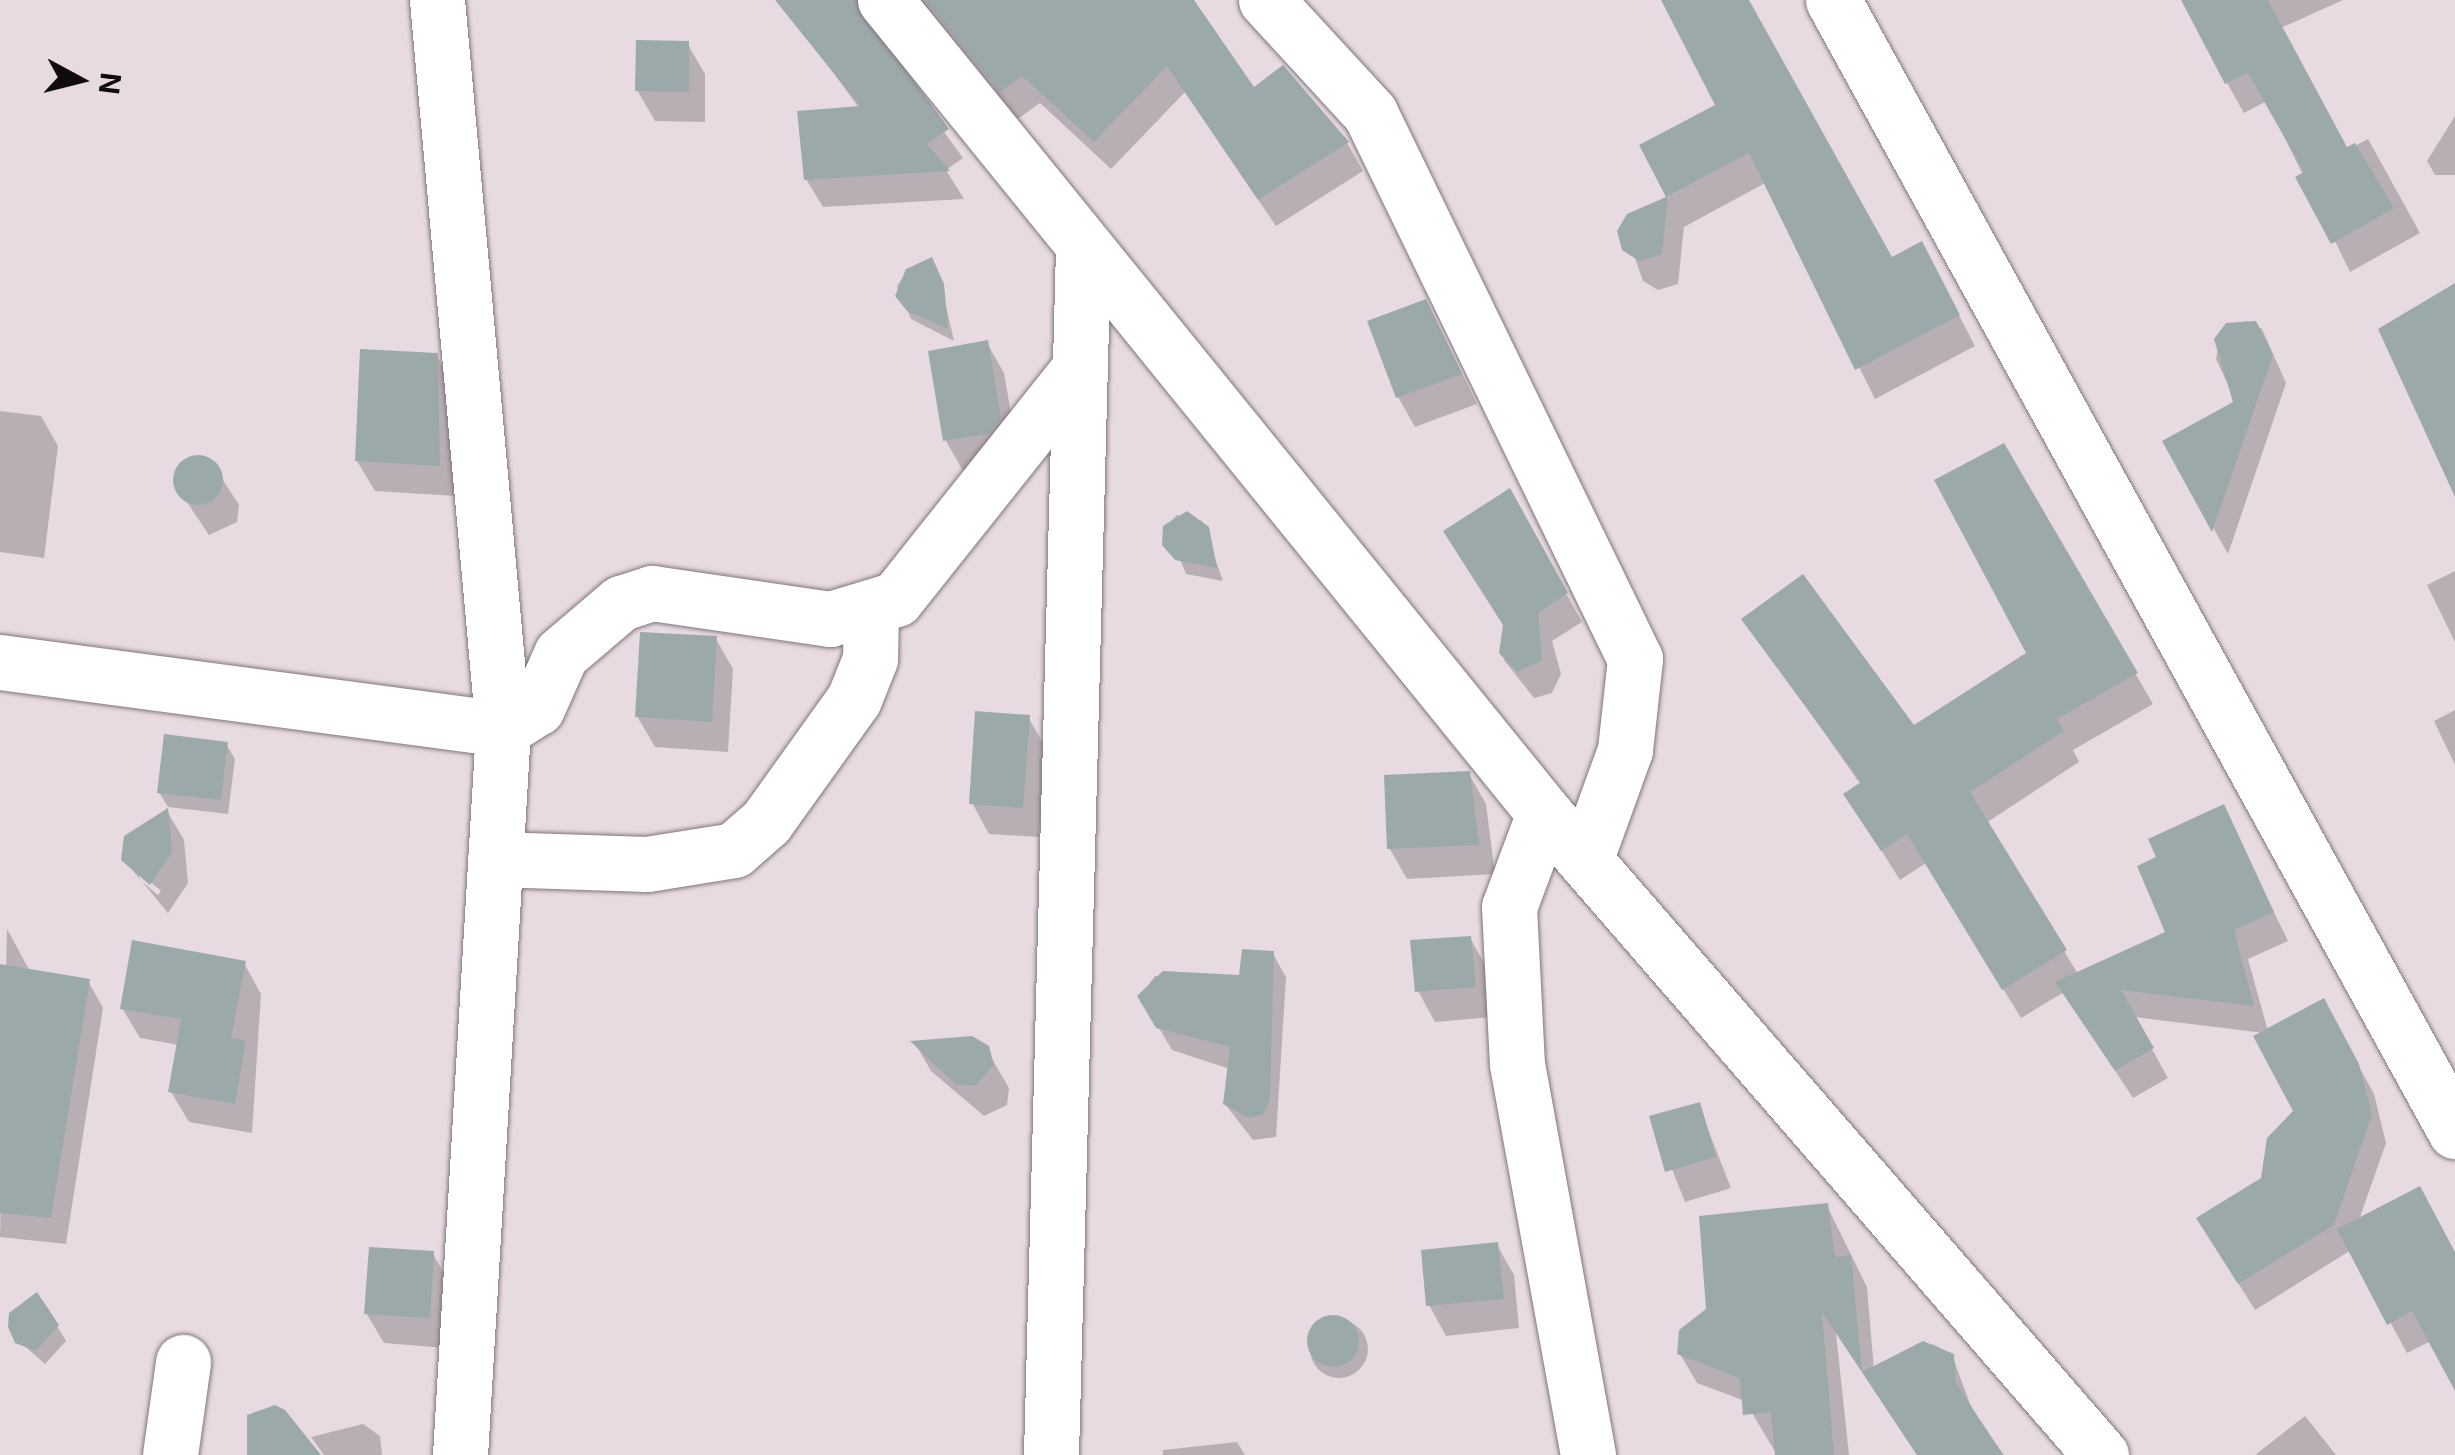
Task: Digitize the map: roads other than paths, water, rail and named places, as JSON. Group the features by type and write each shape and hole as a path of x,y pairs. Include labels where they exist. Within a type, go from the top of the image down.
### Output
{"street":[{"path":"437,0 503,728 460,1455"},
{"path":"885,0 1083,248 1166,336 1544,813 2101,1455"},
{"path":"1266,0 1370,113 1635,659 1625,750 1586,858"},
{"path":"1834,0 2455,1132"},
{"path":"1051,1455 1083,248"},
{"path":"0,662 503,728 537,708 560,654 591,623 636,598 830,618 870,612 950,541 1079,369"},
{"path":"495,859 646,864 734,850 766,822 854,699 870,659 870,612"},
{"path":"1544,813 1509,907 1517,1064 1588,1455"},
{"path":"170,1455 183,1362"}]}
